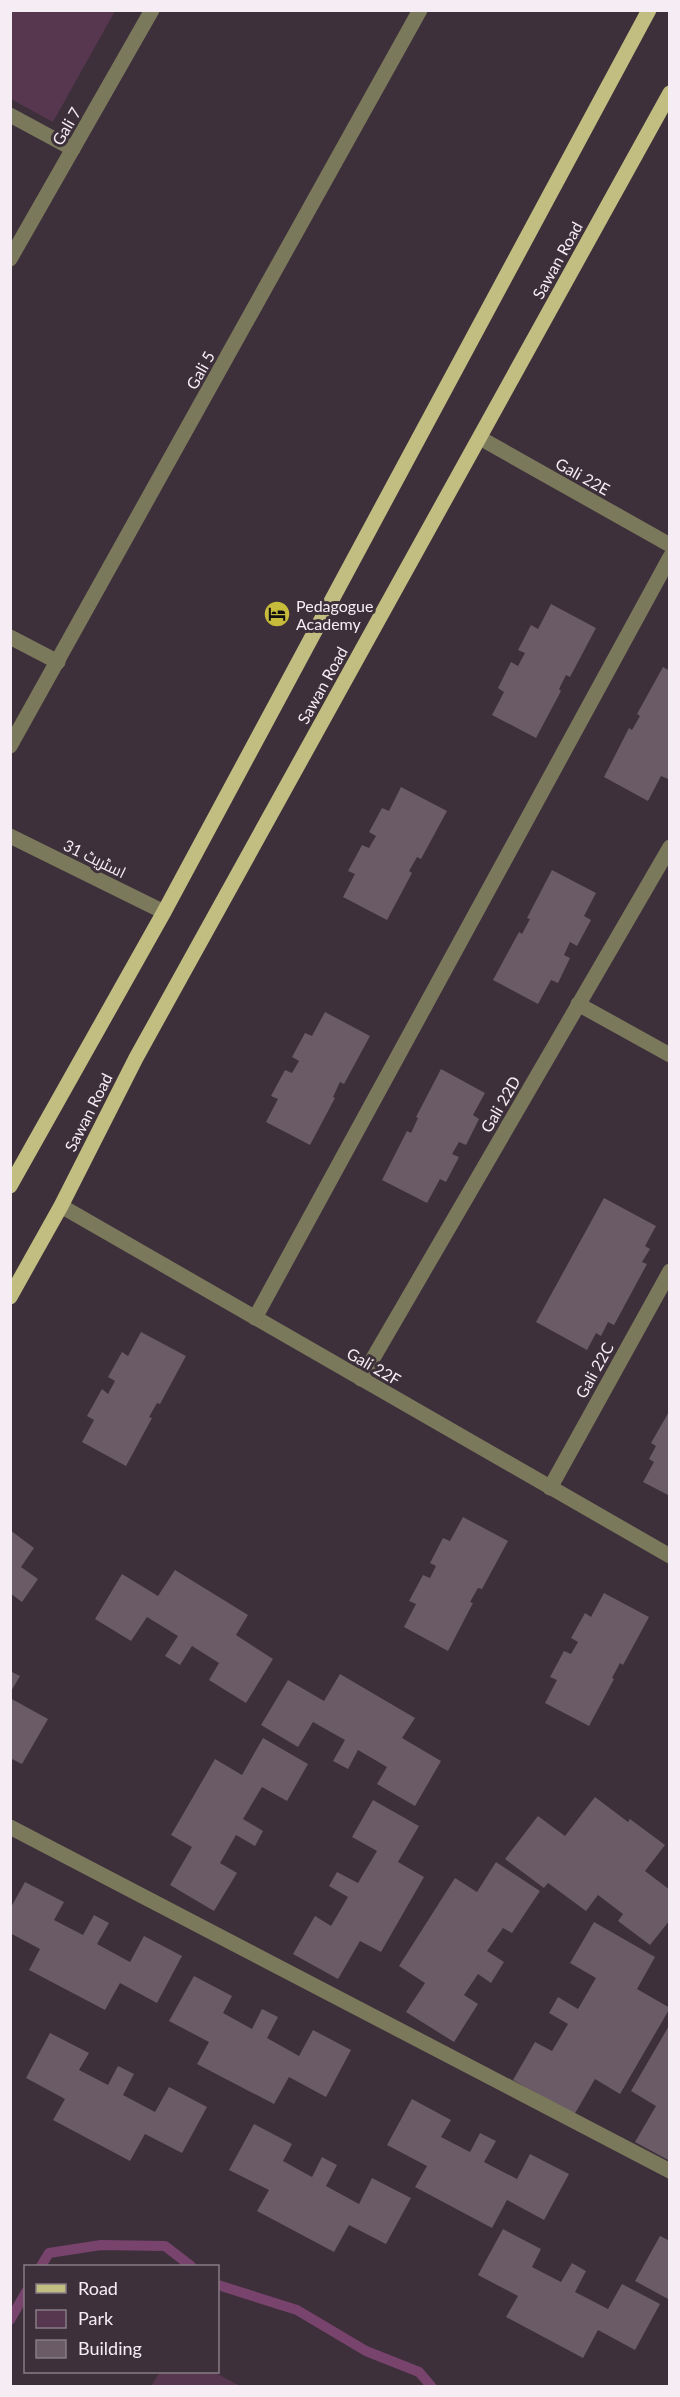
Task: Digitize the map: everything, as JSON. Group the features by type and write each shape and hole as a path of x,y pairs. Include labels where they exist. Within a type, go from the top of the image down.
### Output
{"main road":[{"name":"Sawan Road","path":"10,1186 164,912 649,10"},
{"name":"Sawan Road","path":"10,1297 61,1206 136,1058 669,93"}],"street":[{"name":"Gali 7","path":"10,259 152,10"},
{"name":"Gali 5","path":"10,746 420,10"},
{"path":"10,116 73,149"},
{"name":"Gali 22E","path":"480,438 669,545"},
{"path":"255,1318 669,557"},
{"path":"10,637 58,662"},
{"name":"اسٹریٹ 31","path":"10,836 164,912"},
{"name":"Gali 22D","path":"361,1379 669,847"},
{"path":"578,1004 669,1055"},
{"name":"Gali 22F","path":"61,1206 669,1556"},
{"name":"Gali 22C","path":"550,1488 669,1270"},
{"path":"10,1827 669,2171"}],"green space":[{"path":"10,11 115,11 53,122 11,99"},
{"path":"159,2373 216,2373 240,2386 151,2386"}],"building":[{"path":"551,604 596,628 570,677 566,675 559,689 561,691 536,738 492,715 504,692 498,688 511,662 518,666 525,653 518,650 531,625 538,629"},
{"path":"663,667 670,671 670,776 668,779 661,776 648,801 604,777 629,728 632,730 640,716 637,714"},
{"path":"401,787 447,811 421,859 417,857 409,871 412,873 387,920 343,897 355,874 348,871 362,845 369,848 376,836 369,832 382,808 389,811"},
{"path":"552,870 596,893 584,916 591,920 577,946 570,942 564,955 570,958 558,983 551,980 538,1004 493,980 519,932 522,934 530,919 527,918"},
{"path":"325,1012 370,1036 344,1084 340,1082 333,1097 335,1098 310,1145 266,1122 278,1099 271,1096 285,1070 292,1073 299,1061 292,1057 305,1033 312,1036"},
{"path":"441,1069 485,1093 473,1115 479,1119 466,1145 459,1142 452,1154 459,1157 446,1182 440,1179 427,1203 382,1180 407,1131 411,1133 418,1118 416,1117"},
{"path":"604,1198 656,1226 645,1246 650,1249 642,1262 647,1264 614,1325 608,1322 601,1336 596,1333 587,1350 536,1322"},
{"path":"141,1332 186,1356 160,1404 157,1403 149,1417 152,1418 126,1466 82,1442 94,1420 87,1416 102,1389 108,1394 115,1381 108,1377 122,1352 128,1356"},
{"path":"670,1410 670,1496 643,1482 654,1462 649,1459 656,1446 651,1443"},
{"path":"463,1517 508,1541 482,1589 478,1588 470,1602 473,1603 448,1651 404,1627 416,1604 409,1601 423,1575 430,1578 436,1566 430,1563 443,1538 450,1541"},
{"path":"10,1530 34,1548 21,1567 38,1579 22,1602 10,1593"},
{"path":"175,1570 248,1615 236,1635 273,1659 246,1703 209,1680 219,1663 192,1646 180,1665 165,1656 178,1636 147,1617 131,1641 95,1619 122,1574 158,1596"},
{"path":"604,1593 649,1617 623,1665 620,1663 589,1726 545,1703 557,1680 550,1677 564,1651 571,1654 578,1642 571,1638 585,1613 591,1617"},
{"path":"10,1671 20,1676 10,1693"},
{"path":"340,1674 415,1718 402,1738 441,1761 415,1806 377,1784 387,1767 358,1750 348,1769 333,1761 345,1740 313,1722 298,1747 261,1725 288,1680 324,1701"},
{"path":"10,1698 48,1719 22,1764 10,1758"},
{"path":"263,1738 308,1764 287,1801 262,1787 243,1819 263,1831 255,1846 236,1835 220,1863 237,1873 214,1911 170,1885 192,1847 171,1835 215,1759 242,1775"},
{"path":"595,1797 628,1822 630,1819 665,1845 645,1871 670,1890 670,1920 650,1945 618,1921 623,1914 598,1895 586,1911 548,1883 544,1888 505,1859 538,1816 565,1836"},
{"path":"373,1800 419,1826 398,1862 424,1877 381,1952 360,1941 338,1979 293,1954 315,1916 331,1926 348,1897 329,1886 337,1872 358,1883 377,1851 352,1837"},
{"path":"496,1862 540,1891 512,1933 503,1928 487,1951 504,1962 491,1983 478,1974 464,1995 478,2004 454,2042 406,2012 425,1983 399,1966 455,1878 477,1892"},
{"path":"25,1882 64,1902 54,1920 83,1935 94,1915 109,1923 97,1944 130,1962 144,1936 182,1956 157,2003 120,1983 105,2010 29,1970 40,1949 10,1933 10,1909"},
{"path":"594,1922 655,1957 637,1989 670,2008 620,2094 595,2079 574,2115 513,2080 535,2042 552,2051 568,2024 549,2013 558,1997 578,2009 596,1978 570,1963"},
{"path":"194,1976 232,1996 223,2013 252,2029 262,2009 278,2017 267,2038 299,2056 313,2030 351,2050 326,2097 289,2077 274,2104 197,2064 209,2042 169,2021"},
{"path":"670,2024 670,2161 635,2142 656,2106 631,2091"},
{"path":"50,2033 89,2053 79,2070 108,2085 118,2066 134,2074 123,2095 155,2112 169,2087 207,2107 182,2153 145,2134 130,2161 53,2120 65,2099 26,2078"},
{"path":"412,2099 451,2120 441,2137 470,2152 480,2133 496,2141 484,2162 517,2179 530,2154 569,2174 544,2220 507,2200 492,2228 415,2187 427,2166 387,2145"},
{"path":"254,2124 292,2144 283,2161 312,2177 322,2157 337,2165 326,2186 359,2204 372,2178 411,2198 386,2244 349,2225 334,2252 257,2211 269,2190 229,2170"},
{"path":"503,2229 541,2249 532,2267 561,2282 572,2263 586,2271 575,2292 608,2309 622,2284 660,2304 635,2350 598,2330 583,2358 506,2317 518,2296 478,2275"},
{"path":"660,2236 670,2241 670,2300 635,2281"}],"waterway":[{"path":"42,2265 49,2253 101,2245 165,2246 190,2265"},
{"path":"219,2285 297,2310 366,2351 419,2372 431,2386"},
{"path":"10,2320 24,2296"}],"place":[{"name":"Pedagogue Academy","path":"277,614"}]}
